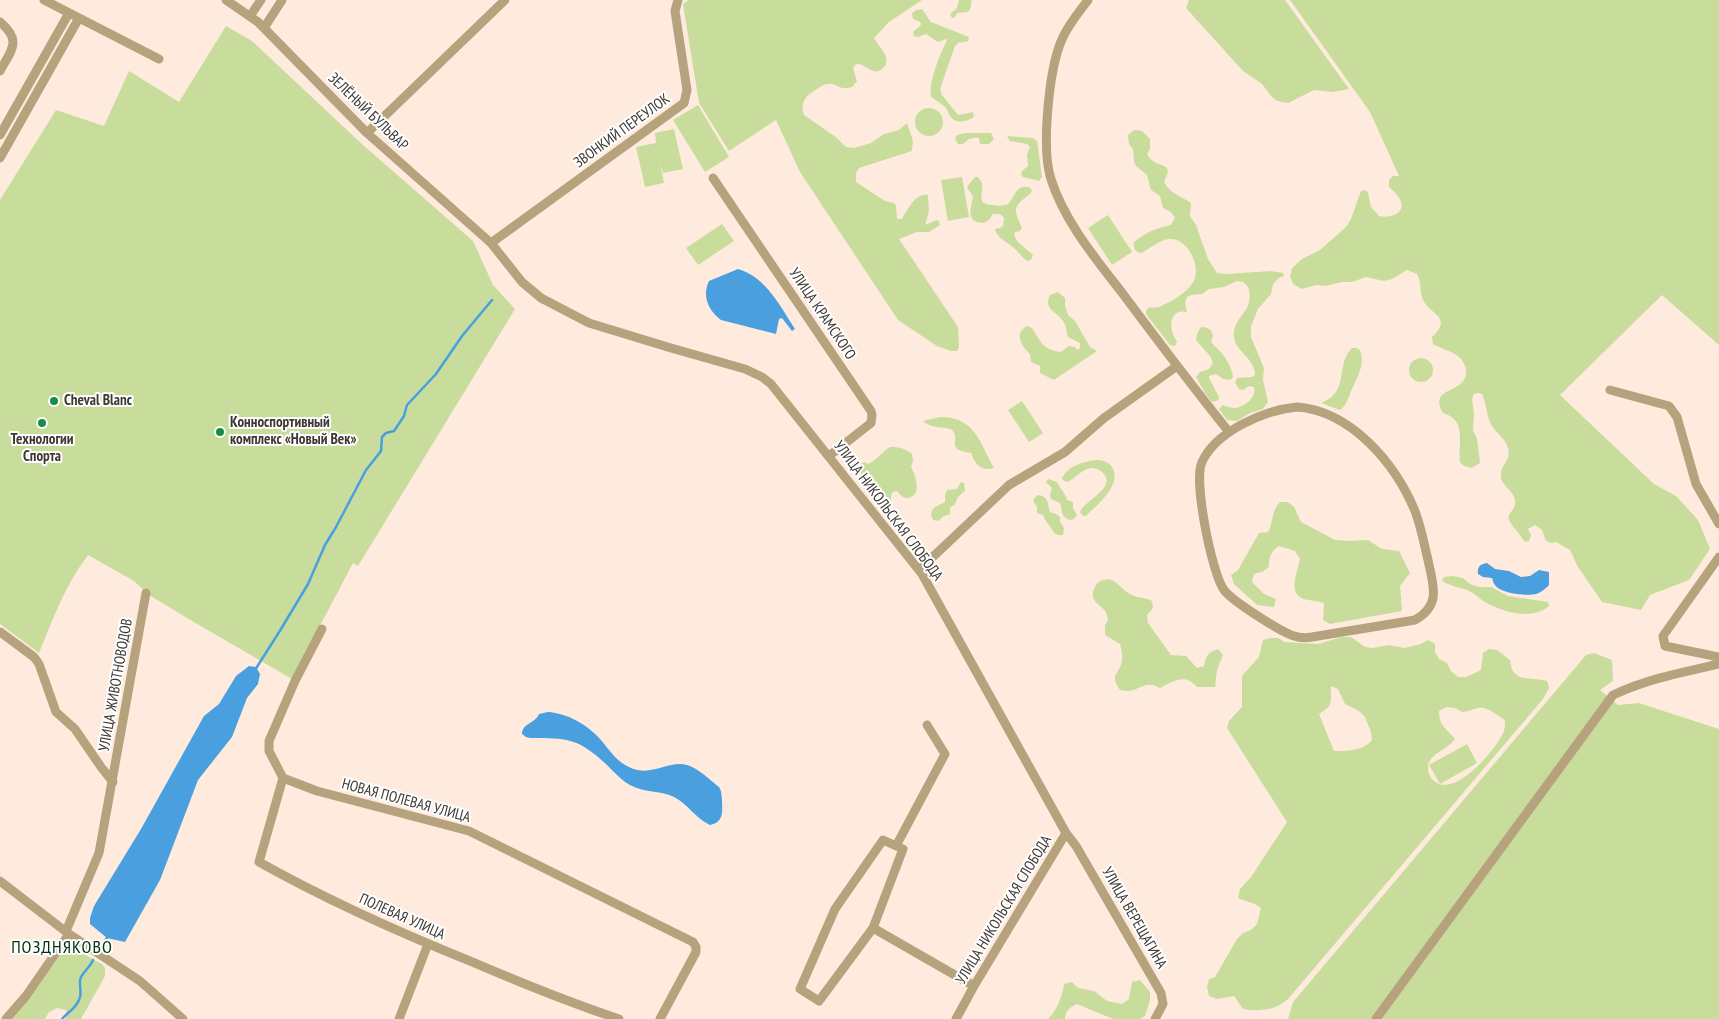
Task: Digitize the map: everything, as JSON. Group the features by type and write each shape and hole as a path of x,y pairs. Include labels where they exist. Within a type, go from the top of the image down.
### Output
{"street":[{"path":"44,0 159,59"},
{"name":"ЗЕЛЁНЫЙ БУЛЬВАР","path":"226,0 264,28 367,133 491,243"},
{"path":"250,16 261,0"},
{"path":"264,28 282,0"},
{"path":"367,133 505,0"},
{"name":"ЗВОНКИЙ ПЕРЕУЛОК","path":"491,243 684,102 687,90 675,11 678,0"},
{"path":"1088,0 1068,28 1059,45 1054,64 1045,150 1048,171 1060,200 1093,255 1229,432"},
{"path":"0,135 69,13"},
{"path":"0,158 79,18"},
{"path":"0,22 9,30 13,39 12,47 0,70"},
{"name":"УЛИЦА КРАМСКОГО","path":"713,178 871,411 871,423 829,456"},
{"name":"УЛИЦА НИКОЛЬСКАЯ СЛОБОДА","path":"491,243 526,287 545,301 574,316 601,327 745,369 762,377 771,384 919,570 1066,833 956,1019"},
{"path":"919,570 1009,485 1065,452 1107,415 1177,366"},
{"path":"1610,390 1669,406 1677,417 1696,484 1719,524"},
{"path":"1297,407 1311,408 1328,414 1348,426 1365,440 1394,473 1408,497 1418,521 1424,540 1434,590 1432,604 1426,613 1414,620 1312,637 1299,637 1285,632 1232,598 1224,590 1218,578 1206,525 1199,474 1202,461 1207,454 1229,432 1262,415 1276,410 1297,407"},
{"path":"1719,557 1663,636 1665,646 1719,657"},
{"name":"УЛИЦА ЖИВОТНОВОДОВ","path":"6,1019 26,996 67,932 99,853 146,593"},
{"path":"283,778 268,751 269,740 322,629"},
{"name":"УЛИЦА ЖИВОТНОВОДОВ","path":"0,632 34,657 39,664 56,712 76,729 113,782"},
{"path":"1376,1019 1613,695 1632,686 1655,679 1719,664"},
{"path":"896,846 945,754 927,725"},
{"name":"НОВАЯ ПОЛЕВАЯ УЛИЦА","path":"283,778 317,791 469,831 693,942 696,952 660,1019"},
{"name":"ПОЛЕВАЯ УЛИЦА","path":"283,778 259,862 308,889 428,944 619,1019"},
{"name":"УЛИЦА ВЕРЕЩАГИНА","path":"1066,833 1078,849 1161,993 1163,1004 1156,1019"},
{"path":"883,840 903,850 873,928 819,1001 800,989 835,909 883,840"},
{"path":"0,881 67,932 128,972 183,1019"},
{"path":"873,928 974,986"},
{"path":"399,1019 428,944"}],"green space":[{"path":"689,0 922,0 889,22 874,38 886,58 887,62 882,69 874,71 856,64 853,68 857,81 852,87 844,88 831,84 824,85 805,99 803,110 804,115 837,138 846,147 854,148 871,143 884,134 899,130 907,123 913,141 912,151 859,168 856,173 856,182 885,201 894,203 897,219 902,219 909,206 919,196 928,195 929,211 925,225 936,220 939,221 940,225 929,232 917,232 899,239 958,327 959,347 957,351 937,346 898,320 800,172 776,120 729,151 699,103 683,4"},
{"path":"959,0 972,0 971,7 968,12 957,13 952,18 950,14 957,8"},
{"path":"1189,0 1285,0 1349,89 1333,92 1314,90 1288,103 1277,101 1262,84 1243,71 1186,8"},
{"path":"1290,0 1719,0 1719,345 1662,295 1560,395 1654,484 1676,496 1698,520 1710,549 1689,580 1650,595 1641,610 1602,602 1578,567 1570,550 1556,542 1546,541 1542,530 1535,525 1528,529 1531,535 1529,541 1525,542 1509,519 1515,505 1515,500 1501,477 1509,453 1508,448 1490,422 1482,394 1474,394 1472,399 1474,414 1473,430 1477,439 1480,463 1471,468 1464,466 1460,462 1460,433 1458,426 1451,416 1443,413 1440,398 1461,383 1465,377 1466,369 1460,358 1433,344 1432,337 1441,325 1440,320 1423,300 1417,274 1407,270 1392,279 1384,281 1366,277 1352,282 1342,282 1326,286 1316,285 1302,289 1293,284 1290,276 1292,268 1302,259 1320,250 1346,227 1351,219 1361,191 1365,190 1368,192 1371,207 1379,216 1394,215 1398,213 1402,206 1398,196 1389,187 1389,180 1393,176 1399,176 1370,112"},
{"path":"922,9 931,22 969,37 968,41 958,43 955,46 940,89 942,95 958,115 973,112 974,117 968,120 956,121 941,103 931,96 933,76 947,40 938,42 926,34 918,37 914,36 913,32 921,25 920,22 913,19 912,13"},
{"name":"Конноспортивный комплекс «Новый Век»","path":"226,26 252,41 363,145 473,241 493,285 515,309 358,566 353,563 292,679 149,595 134,581 88,555 66,590 39,653 0,624 0,200 56,110 104,126 129,71 179,102"},
{"path":"698,105 729,157 705,172 673,120"},
{"path":"929,108 939,112 943,122 939,132 929,136 919,132 915,122 919,112"},
{"path":"674,129 683,169 663,173 660,163 664,183 645,187 636,147 656,143 655,133"},
{"path":"1134,130 1142,131 1150,139 1150,149 1147,154 1149,157 1154,162 1167,168 1168,172 1164,182 1166,186 1191,203 1190,216 1196,225 1208,259 1217,273 1271,271 1283,273 1284,276 1273,284 1271,294 1258,309 1251,326 1251,337 1264,368 1263,380 1268,402 1263,409 1250,413 1237,421 1227,420 1219,409 1223,405 1235,408 1243,406 1254,394 1254,387 1249,386 1243,390 1239,389 1235,383 1237,378 1255,375 1254,368 1239,349 1234,338 1236,324 1249,304 1250,295 1248,287 1242,282 1237,281 1224,287 1209,289 1202,294 1187,297 1185,302 1187,312 1175,314 1171,325 1177,341 1175,346 1170,345 1146,314 1148,308 1159,307 1185,292 1193,283 1196,272 1190,252 1181,242 1175,239 1162,241 1141,253 1137,252 1134,248 1134,242 1138,239 1151,231 1171,225 1175,218 1171,212 1163,208 1160,196 1151,190 1147,175 1134,162 1133,149 1129,144 1128,135"},
{"path":"991,133 994,139 989,144 980,144 979,138 977,138 970,139 963,144 958,144 955,139 957,135"},
{"path":"1007,136 1033,138 1037,141 1042,177 1039,181 1023,177 1021,174 1028,166 1027,155 1030,147 1027,144 1010,141"},
{"path":"962,177 969,217 948,221 941,180"},
{"path":"975,177 978,177 982,182 981,198 987,204 1006,205 1011,201 1018,189 1029,187 1032,190 1016,208 1022,228 1020,231 1015,232 1014,235 1018,242 1033,255 1031,260 1027,261 998,235 995,229 1003,226 1004,218 1000,214 993,214 984,223 972,218 973,197 967,187"},
{"path":"1108,215 1132,252 1112,265 1088,228"},
{"path":"722,224 734,241 698,265 686,248"},
{"path":"1058,292 1065,298 1068,315 1075,321 1090,347 1097,351 1054,380 1040,373 1040,366 1031,362 1030,354 1020,340 1020,333 1027,326 1032,328 1046,347 1055,351 1061,352 1069,346 1075,347 1077,350 1080,348 1080,343 1068,337 1064,323 1049,307 1048,300 1050,295"},
{"path":"1201,327 1208,328 1212,332 1211,341 1226,359 1233,377 1230,380 1223,379 1216,374 1209,376 1219,397 1219,400 1212,402 1196,377 1200,372 1209,369 1213,363 1210,356 1196,340"},
{"path":"1352,348 1360,350 1362,361 1348,400 1340,410 1321,403 1336,392 1344,363"},
{"path":"1416,358 1426,358 1433,365 1433,375 1426,382 1416,382 1409,375 1409,365"},
{"path":"1022,401 1043,433 1029,442 1008,410"},
{"path":"940,417 952,418 969,426 980,440 994,468 982,468 974,461 971,453 955,447 955,434 952,430 931,426 923,421"},
{"path":"890,447 902,448 912,454 913,461 911,467 917,487 914,495 908,498 904,498 897,491 892,492 890,504 883,508 879,506 874,493 864,489 864,481 859,469 860,464 865,462 868,464"},
{"path":"1096,460 1106,462 1112,467 1115,475 1114,482 1107,495 1086,516 1083,516 1080,512 1083,507 1104,489 1106,478 1100,470 1091,468 1067,482 1062,478 1072,467"},
{"path":"1048,479 1057,482 1067,500 1073,502 1073,508 1077,515 1074,519 1070,520 1065,517 1060,503 1051,499 1052,488 1046,482"},
{"path":"961,482 964,483 965,491 950,508 950,514 938,521 933,520 932,510 945,502 947,490 957,489"},
{"path":"1039,495 1047,500 1050,512 1060,517 1060,522 1064,528 1063,535 1054,533 1043,515 1037,513 1037,507 1033,501"},
{"path":"1280,502 1288,502 1294,507 1301,522 1335,540 1368,540 1382,549 1399,551 1410,573 1400,586 1402,611 1330,624 1323,620 1324,603 1301,598 1297,594 1295,577 1300,559 1295,551 1279,546 1271,555 1269,567 1262,572 1254,574 1252,582 1264,594 1276,599 1274,607 1257,605 1234,584 1231,575 1238,570 1259,533 1268,532 1275,509"},
{"path":"1444,577 1463,578 1470,584 1479,587 1491,587 1508,596 1548,602 1549,606 1542,611 1525,614 1499,609 1483,601 1468,590 1442,581"},
{"path":"1108,579 1131,595 1152,601 1153,608 1147,615 1148,623 1171,655 1186,656 1197,668 1204,666 1208,655 1218,649 1223,655 1217,670 1215,687 1197,687 1184,679 1160,688 1149,685 1127,691 1120,690 1115,677 1122,661 1120,644 1105,635 1107,614 1093,596 1097,583"},
{"path":"1342,637 1351,637 1365,647 1373,648 1389,645 1405,648 1428,640 1435,644 1435,652 1439,659 1447,663 1451,671 1458,677 1466,677 1481,670 1483,653 1489,649 1497,650 1510,660 1511,668 1518,676 1547,681 1549,688 1543,699 1288,999 1273,1008 1243,1009 1234,996 1217,999 1209,996 1207,987 1209,979 1215,977 1237,939 1257,924 1261,908 1256,904 1238,898 1240,889 1251,877 1287,822 1227,728 1229,721 1242,707 1242,676 1259,657 1263,640 1278,638 1285,642 1318,644","holes":["1331,686 1338,689 1345,704 1359,711 1365,717 1372,740 1368,744 1360,748 1334,751 1319,714 1330,705","1447,707 1455,708 1462,712 1485,708 1505,720 1503,733 1490,753 1470,773 1459,781 1448,785 1438,784 1428,771 1429,762 1432,758 1455,739 1440,720 1439,711"]},
{"path":"1594,653 1612,660 1613,681 1600,690 1618,705 1639,703 1719,729 1719,1019 1288,1019 1293,1002 1586,655"},
{"path":"1467,744 1477,763 1440,784 1429,765"},
{"path":"67,945 102,964 105,968 105,976 81,1019 66,1019 66,1010 57,1008 49,1012 45,1019 11,1019 30,998"},
{"path":"1140,980 1150,992 1150,1000 1145,1016 1140,1019 1113,1019 1077,1004 1068,1010 1065,1019 1048,1019 1059,1003 1064,984 1072,982 1078,988 1094,991 1107,1001 1122,1004 1129,999 1132,982"}],"water":[{"path":"738,269 748,273 764,285 778,302 795,329 792,331 782,318 779,319 776,334 721,320 716,316 706,297 709,281"},
{"path":"1487,563 1495,569 1509,571 1521,577 1530,576 1539,570 1549,572 1549,585 1536,594 1514,594 1498,588 1492,578 1483,577 1478,574 1480,566"},
{"path":"249,666 256,667 260,674 258,684 247,698 232,737 198,780 160,880 125,942 107,938 90,924 94,906 141,829 204,716 219,704 236,676"},
{"path":"548,712 570,717 584,725 618,759 631,768 646,771 680,764 695,769 719,787 722,815 718,821 710,825 674,797 635,788 630,785 588,749 572,741 554,738 530,738 522,734 526,725 535,720 539,714"}],"waterway":[{"path":"255,670 308,584 325,545 366,470 381,451 382,437 386,433 394,431 404,416 407,405 436,374 462,336 492,300"},
{"path":"99,949 109,935"},
{"path":"62,1019 79,1001 81,977 93,960"}],"place":[{"name":"Cheval Blanc","path":"54,401"},
{"name":"Технологии Спорта","path":"42,423"},
{"name":"Конноспортивный комплекс «Новый Век»","path":"220,432"}],"district":[{"name":"ПОЗДНЯКОВО","path":"62,948"}]}
